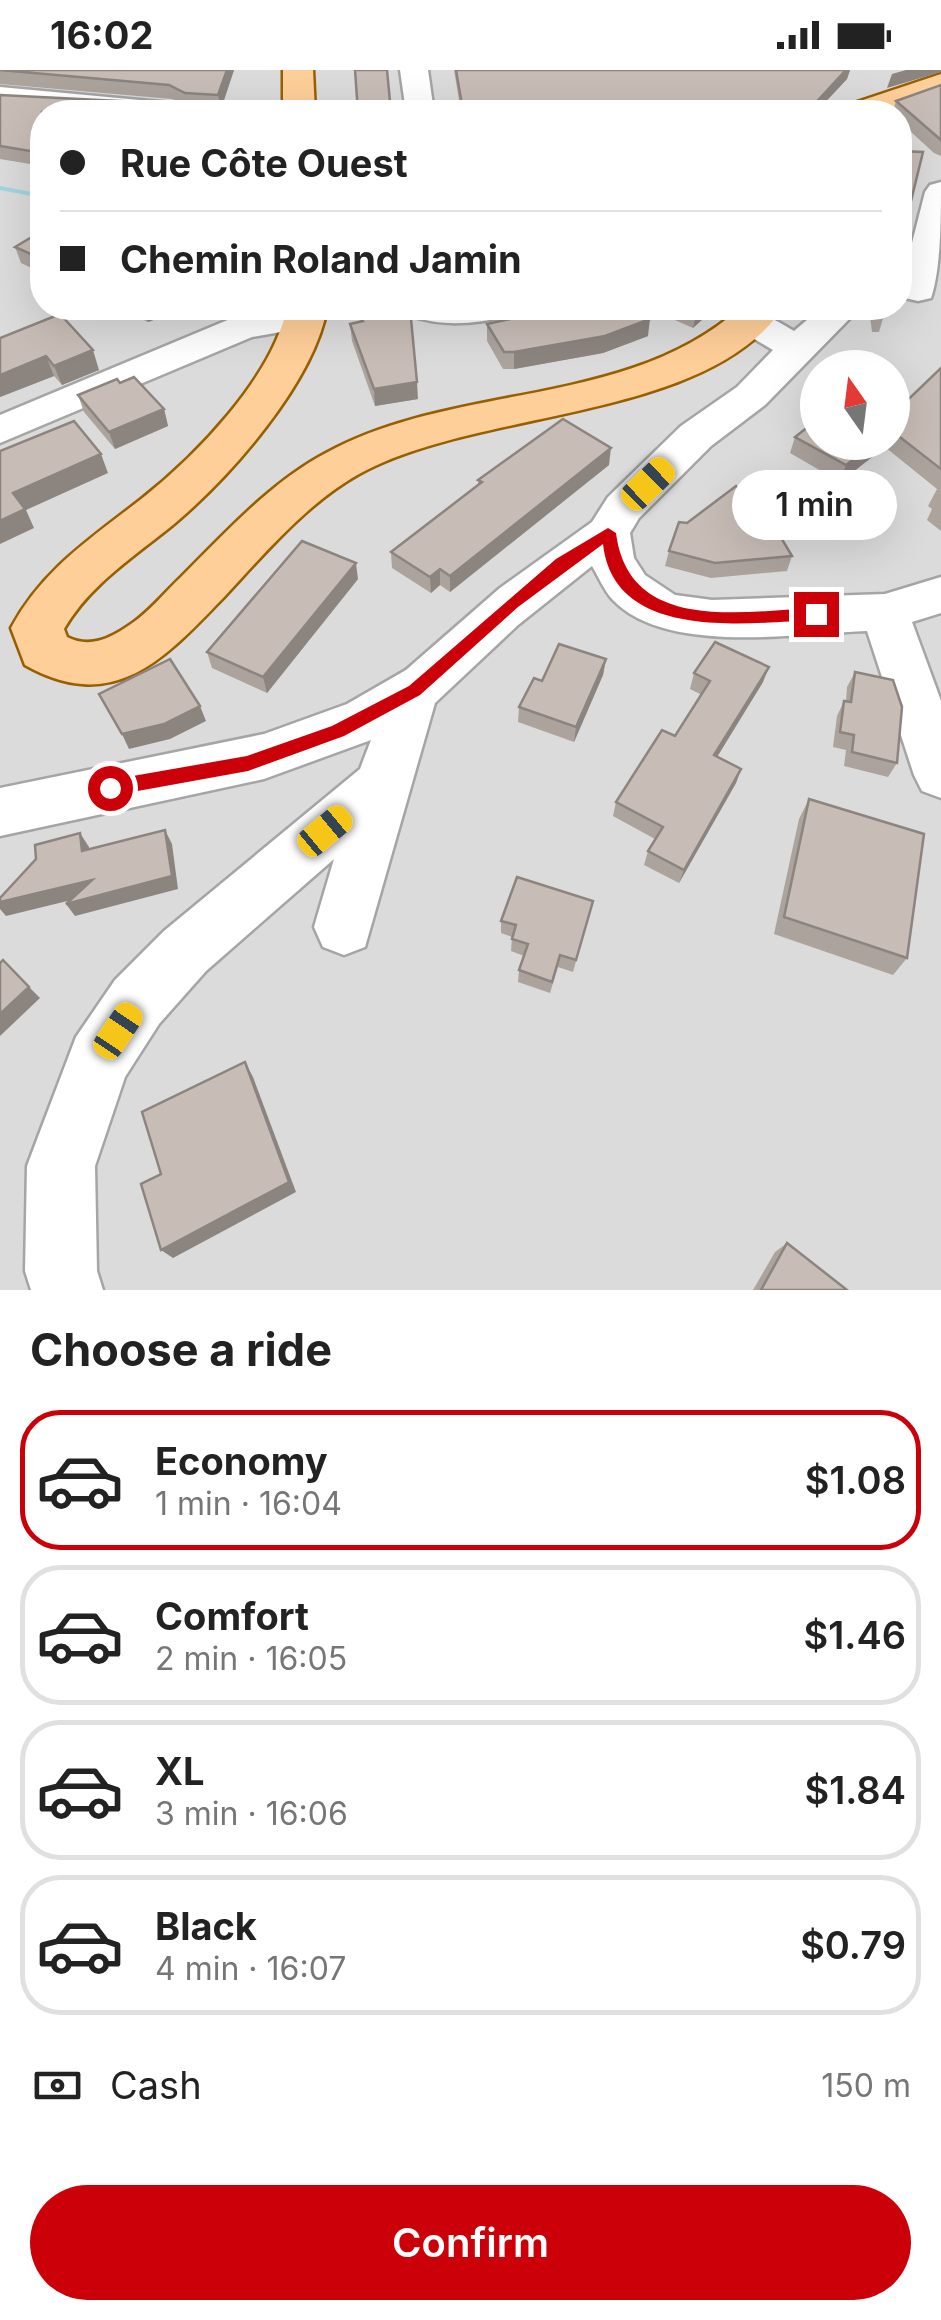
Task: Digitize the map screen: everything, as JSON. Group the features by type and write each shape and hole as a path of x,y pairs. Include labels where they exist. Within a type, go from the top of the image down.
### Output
{"main road":[{"path":"298,70 299,100"},
{"path":"893,100 941,83"},
{"path":"303,320 275,379 178,495 53,596 37,628 44,650 60,659 87,664 118,657 153,638 255,534 299,494 343,463 424,429 647,376 711,353 752,320"}],"street":[{"path":"9,97 46,70"},
{"path":"414,70 418,100"},
{"path":"137,100 150,83"},
{"path":"9,97 39,100"},
{"path":"920,290 934,255 941,192"},
{"path":"0,430 242,327 272,320"},
{"path":"764,320 796,348"},
{"path":"0,812 42,800 248,764 338,731 414,690 512,602 608,533 623,508 696,436 751,396 828,320"},
{"path":"608,533 612,560 629,587 664,610 712,618 885,612 941,595"},
{"path":"885,612 941,775"},
{"path":"344,927 382,783 414,690"},
{"path":"67,1290 61,1271 61,1166 98,1060 137,1002 184,951 382,783"}],"shaded area":[{"path":"0,70 941,70 941,1290 0,1290"}],"building":[{"path":"0,70 227,70 218,95 185,93 169,85"},
{"path":"355,70 387,70 390,100 357,100"},
{"path":"456,70 846,70 818,100 461,100"},
{"path":"941,85 941,140 912,115 912,100 899,100"},
{"path":"0,95 98,100 30,100 30,151 0,146"},
{"path":"912,152 923,152 912,197"},
{"path":"30,238 30,254 15,247"},
{"path":"45,320 66,320 93,350 54,366 46,356 0,375 0,338"},
{"path":"411,320 417,382 374,389 350,324"},
{"path":"506,320 647,320 605,336 514,352 504,352 487,324"},
{"path":"941,368 941,469 910,445 910,398"},
{"path":"134,377 164,409 109,432 78,395 117,379 120,383"},
{"path":"563,419 611,448 450,576 440,569 430,577 391,552 482,482 478,480"},
{"path":"74,421 101,454 13,493 25,509 0,521 0,451"},
{"path":"791,481 818,501 774,526 792,556 715,563 669,551 679,522 687,523 736,486 756,501"},
{"path":"302,541 356,563 263,677 207,652"},
{"path":"715,642 769,667 714,755 741,769 684,870 648,851 663,827 616,802 662,730 675,736 710,681 694,673"},
{"path":"559,644 606,659 576,727 519,707 534,678 542,681"},
{"path":"170,659 200,706 164,724 122,734 99,694"},
{"path":"855,672 893,680 902,707 897,763 852,752 854,735 840,732 844,701 851,702"},
{"path":"809,799 924,834 907,958 784,917"},
{"path":"165,830 172,876 66,904 92,880 0,902 36,859 35,845 80,833 82,851"},
{"path":"517,877 593,901 576,960 560,955 552,982 519,970 528,944 512,939 516,925 501,921"},
{"path":"3,960 29,987 0,1014 0,963"},
{"path":"245,1062 289,1182 161,1250 141,1184 161,1174 142,1112"},
{"path":"787,1243 847,1290 761,1290"}],"waterway":[{"path":"0,188 30,194"}],"route":[{"path":"110,788 248,764 338,731 414,690 512,602 608,533 612,560 629,587 664,610 712,618 816,614"}]}
